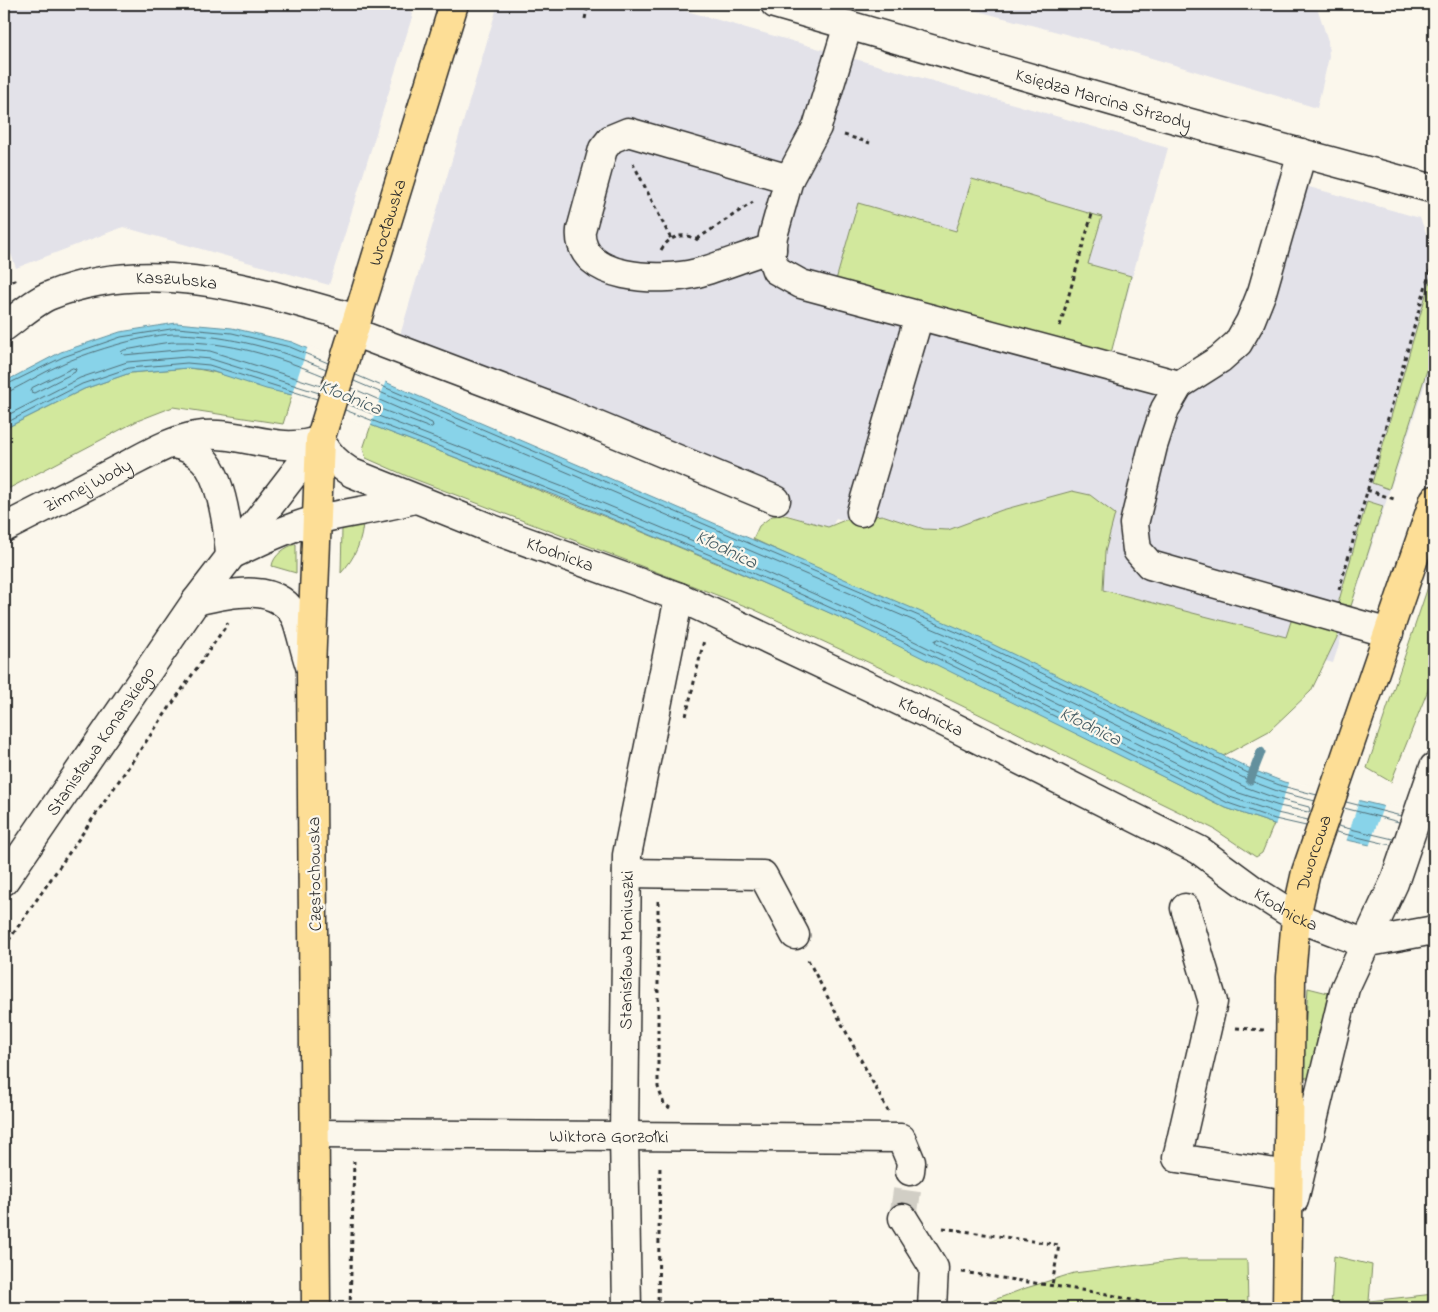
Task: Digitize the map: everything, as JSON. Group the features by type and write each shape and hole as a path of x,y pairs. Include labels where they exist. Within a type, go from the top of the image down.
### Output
{"main road":[{"name":"Wrocławska","path":"320,440 454,4"},
{"name":"Częstochowska","path":"316,1308 311,669 320,440"},
{"name":"Dworcowa","path":"1287,1308 1291,986 1296,917 1306,872 1347,758 1434,500"}],"street":[{"name":"Księdza Marcina Strzody","path":"775,4 1434,189"},
{"path":"848,25 817,127 789,179 774,236 771,256 776,270 801,284 1179,385"},
{"path":"772,250 763,251 698,273 665,277 620,273 594,263 585,253 580,242 581,230 603,149 611,140 628,132 789,179"},
{"path":"1302,153 1262,292 1250,322 1238,343 1220,359 1179,385 1165,409 1153,446 1134,524 1137,550 1150,565 1389,634"},
{"name":"Kaszubska","path":"4,327 50,295 100,281 175,277 226,284 562,411 776,500"},
{"path":"4,309 50,295"},
{"path":"861,512 920,316"},
{"name":"Zimnej Wody","path":"4,528 187,437 221,435 292,447 304,446 320,440"},
{"name":"Kłodnicka","path":"320,440 340,466 414,499 679,597 938,719 1199,850 1252,889 1296,917 1364,942 1434,930"},
{"name":"Stanisława Konarskiego","path":"4,881 196,600 320,440"},
{"path":"173,444 192,450 209,466 223,507 228,530 230,555"},
{"path":"318,520 388,507 414,499"},
{"name":"Stanisława Konarskiego","path":"230,555 295,526 318,520"},
{"path":"196,600 260,592 280,599 296,620 311,669"},
{"name":"Stanisława Moniuszki","path":"627,1308 624,1136 627,855 679,597"},
{"name":"Dworcowa","path":"1288,1224 1344,988 1364,942 1394,884 1432,771"},
{"path":"627,873 763,874 795,935"},
{"path":"1185,908 1213,1002 1177,1158 1289,1175"},
{"name":"Wiktora Gorzołki","path":"316,1134 901,1138 911,1162 910,1172"},
{"path":"904,1220 934,1268 932,1308"}],"path":[{"path":"585,19 588,4"},
{"path":"619,135 671,239"},
{"path":"697,239 789,179"},
{"path":"1052,351 1092,214"},
{"path":"1332,616 1434,257"},
{"path":"4,284 17,279"},
{"path":"1367,490 1394,499"},
{"path":"4,947 227,624 234,620"},
{"path":"658,873 658,1087 664,1104 671,1108"},
{"path":"795,935 890,1113 880,1113"},
{"path":"350,1308 354,1158"},
{"path":"658,1308 660,1188"},
{"path":"904,1220 1058,1245 1052,1285"},
{"path":"934,1268 1107,1294 1164,1308"}],"shaded area":[{"path":"4,4 401,4 413,14 329,285 123,227 16,268 4,234"},
{"path":"498,4 662,4 1168,148 1110,357 1174,373 1224,342 1256,266 1277,178 1420,218 1434,252 1434,356 1333,663 1098,598 836,518 830,531 393,359"},
{"path":"951,4 1316,4 1328,41 1329,57 1317,108 1115,47"}],"green space":[{"path":"972,179 1102,217 1088,264 1131,276 1110,357 834,287 858,203 956,231"},
{"path":"1434,267 1434,348 1389,489 1372,483"},
{"path":"188,368 214,372 292,395 283,424 173,407 137,421 4,491 4,429 84,389 130,373"},
{"path":"371,425 612,520 791,595 945,667 1226,808 1274,824 1262,853 1256,857 1214,829 952,701 753,609 409,477 366,458 363,449"},
{"path":"1072,491 1090,495 1115,514 1105,552 1103,590 1286,637 1292,618 1340,631 1311,691 1269,731 1223,756 753,539 759,526 772,516 785,515 828,527 845,520 882,515 924,529 948,530 1002,510"},
{"path":"1367,501 1383,506 1351,606 1338,604"},
{"path":"363,519 362,534 357,548 341,573 342,529 345,524"},
{"path":"296,544 296,573 272,566 281,552"},
{"path":"1434,569 1434,675 1391,782 1367,768"},
{"path":"1308,988 1328,993 1312,1079 1302,1077"},
{"path":"1334,1256 1372,1265 1369,1301 1434,1294 1434,1308 1331,1308"},
{"path":"1180,1260 1247,1260 1248,1308 973,1308 1023,1289 1074,1273"}],"water":[{"name":"Kłodnica","path":"176,323 232,328 292,342 963,630 1253,770 1284,782 1434,819 1434,859 1274,824 1226,808 852,623 718,563 567,500 292,395 266,389 208,370 188,368 130,373 84,389 4,429 4,382 61,352 120,332"}],"pier":[{"path":"308,346 386,380 370,428 291,397"},
{"path":"1289,780 1360,798 1346,842 1275,826"},
{"path":"1384,804 1434,816 1434,862 1369,847"}],"waterway":[{"path":"1250,780 1261,752"}],"tunnel":[{"path":"903,1218 910,1171"}]}
